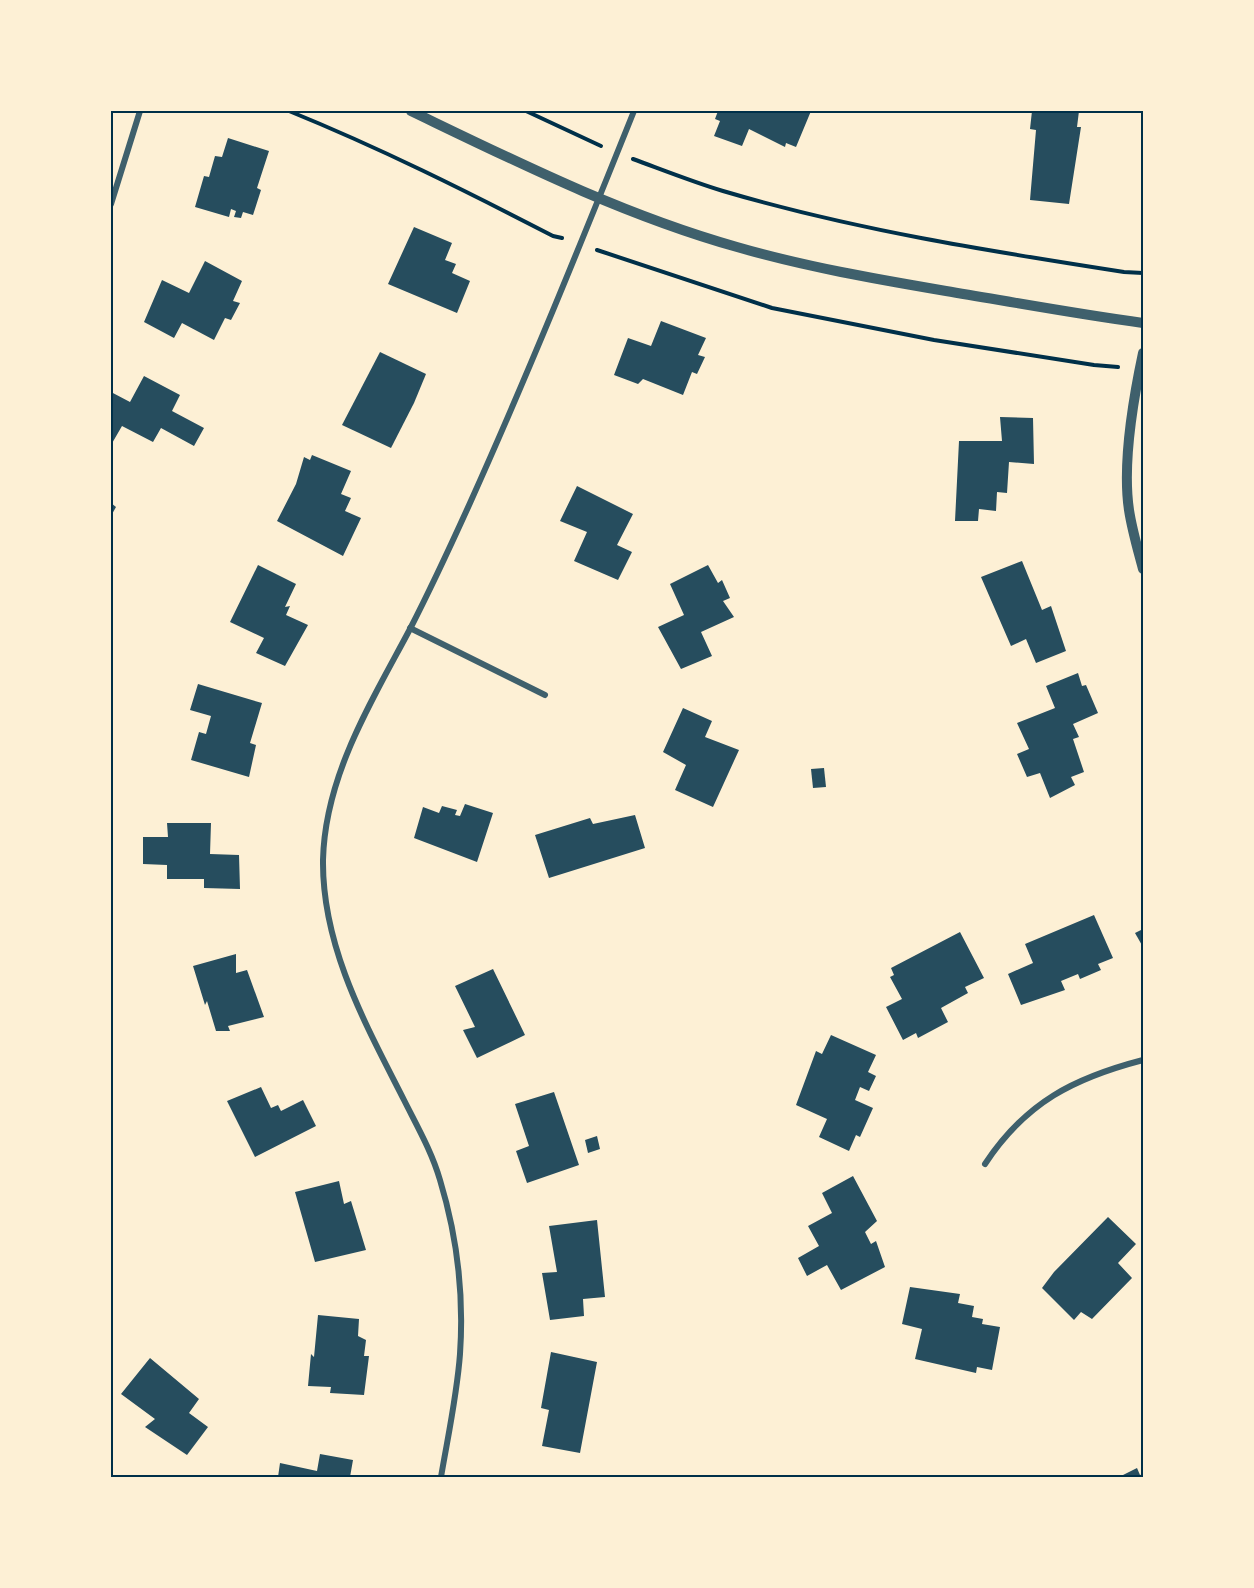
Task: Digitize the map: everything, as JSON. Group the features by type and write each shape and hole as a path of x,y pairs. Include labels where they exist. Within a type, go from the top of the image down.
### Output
{"street":[{"path":"111,204 140,111"},
{"path":"411,111 599,199 684,230 793,262 874,279 1081,315 1143,323"},
{"path":"441,1477 460,1354 460,1291 453,1234 440,1179 428,1148 355,1002 345,974 330,921 323,859 333,800 346,754 375,691 410,628 469,504 582,244 634,111"},
{"path":"1143,353 1127,461 1129,510 1143,569"},
{"path":"410,628 545,695"},
{"path":"985,1164 1010,1130 1060,1090 1113,1068 1143,1060"}],"path":[{"path":"289,111 429,172 553,236 772,308 934,340 1094,365 1140,369"},
{"path":"526,111 617,154 722,191 821,217 955,246 1143,273"}],"building":[{"path":"718,111 811,111 796,147 786,143 785,147 749,129 742,146 714,136 720,121 715,119"},
{"path":"1032,111 1079,111 1077,127 1081,127 1069,204 1030,200 1036,130 1030,129"},
{"path":"228,138 269,151 257,188 261,190 253,215 243,212 241,218 234,217 236,211 231,209 229,217 195,207 204,176 209,177 215,156 222,157"},
{"path":"414,227 452,243 445,260 456,264 452,273 470,281 457,313 388,284"},
{"path":"205,261 242,281 233,301 240,303 231,320 225,318 214,340 182,323 174,338 144,322 162,280 189,293"},
{"path":"661,321 706,338 698,355 705,357 697,374 692,372 683,395 643,379 638,384 614,375 628,338 651,346"},
{"path":"380,352 426,374 391,448 342,425"},
{"path":"144,376 180,395 172,411 204,428 194,446 161,428 153,442 122,426 111,445 111,392 130,402"},
{"path":"1000,417 1033,418 1034,464 1009,462 1007,493 997,492 996,511 979,509 978,521 955,521 959,441 1002,441"},
{"path":"312,455 351,471 341,494 351,498 345,511 361,518 343,556 277,521 296,484 304,457 310,460"},
{"path":"577,486 633,514 617,545 632,552 618,580 574,561 587,532 560,521"},
{"path":"111,503 116,507 111,516"},
{"path":"1022,561 1042,610 1051,606 1066,651 1036,663 1026,639 1011,646 981,577"},
{"path":"258,565 296,584 285,607 290,606 286,615 308,625 285,666 256,653 264,638 230,622"},
{"path":"708,565 718,583 722,580 730,598 723,601 734,617 701,632 712,656 681,669 658,627 684,615 670,584"},
{"path":"1078,673 1082,686 1086,685 1098,713 1073,724 1079,737 1073,739 1084,772 1071,777 1075,785 1050,798 1040,773 1027,777 1017,754 1029,749 1017,723 1055,708 1046,686"},
{"path":"198,684 262,703 250,743 256,745 249,777 191,760 199,732 206,734 211,716 190,710"},
{"path":"683,708 712,721 705,737 739,750 713,807 675,790 686,765 663,752"},
{"path":"824,768 826,787 813,788 811,769"},
{"path":"465,804 493,813 477,862 414,838 423,807 439,813 442,806 457,810 455,815 460,816"},
{"path":"635,815 645,848 549,878 535,835 590,818 593,824"},
{"path":"167,823 211,823 210,854 239,855 240,889 204,888 204,879 167,879 167,865 143,864 143,837 168,837"},
{"path":"1094,915 1113,958 1098,964 1101,970 1080,979 1078,974 1061,981 1065,990 1021,1005 1008,974 1033,963 1025,944"},
{"path":"1143,929 1143,947 1135,933"},
{"path":"960,932 984,978 965,987 968,993 941,1008 948,1022 918,1038 916,1033 903,1040 886,1007 902,999 890,977 894,975 891,968"},
{"path":"236,954 236,973 247,970 264,1017 228,1026 230,1031 216,1031 193,966"},
{"path":"493,969 525,1035 477,1058 463,1030 475,1027 455,986"},
{"path":"831,1035 876,1055 868,1072 876,1076 869,1091 860,1087 855,1100 873,1108 860,1137 856,1135 849,1151 819,1137 827,1119 796,1105 816,1051 822,1054"},
{"path":"261,1087 271,1108 278,1105 281,1111 303,1100 316,1126 255,1157 227,1101"},
{"path":"554,1092 579,1165 527,1183 516,1151 529,1146 515,1104"},
{"path":"597,1136 600,1149 588,1153 585,1140"},
{"path":"853,1176 877,1221 865,1232 871,1244 876,1241 885,1267 841,1290 827,1265 807,1276 798,1258 819,1246 808,1226 832,1213 822,1193"},
{"path":"339,1181 344,1204 351,1201 366,1250 315,1262 295,1192"},
{"path":"1108,1217 1136,1244 1118,1263 1132,1278 1092,1319 1081,1312 1074,1320 1042,1288 1054,1272"},
{"path":"597,1220 605,1297 583,1299 584,1316 550,1320 542,1273 557,1272 549,1226"},
{"path":"910,1287 960,1294 958,1303 974,1306 972,1317 983,1319 982,1324 1000,1327 992,1370 977,1367 976,1373 915,1359 922,1329 902,1324"},
{"path":"318,1315 359,1319 358,1336 366,1340 364,1356 369,1356 364,1395 330,1393 331,1387 308,1386 311,1354 314,1357"},
{"path":"551,1352 597,1362 580,1453 542,1446 549,1410 541,1408"},
{"path":"150,1358 199,1399 189,1413 208,1427 187,1455 145,1427 155,1419 121,1394"},
{"path":"320,1454 353,1460 350,1477 278,1477 280,1463 317,1471"},
{"path":"1137,1468 1143,1477 1119,1477"}]}
